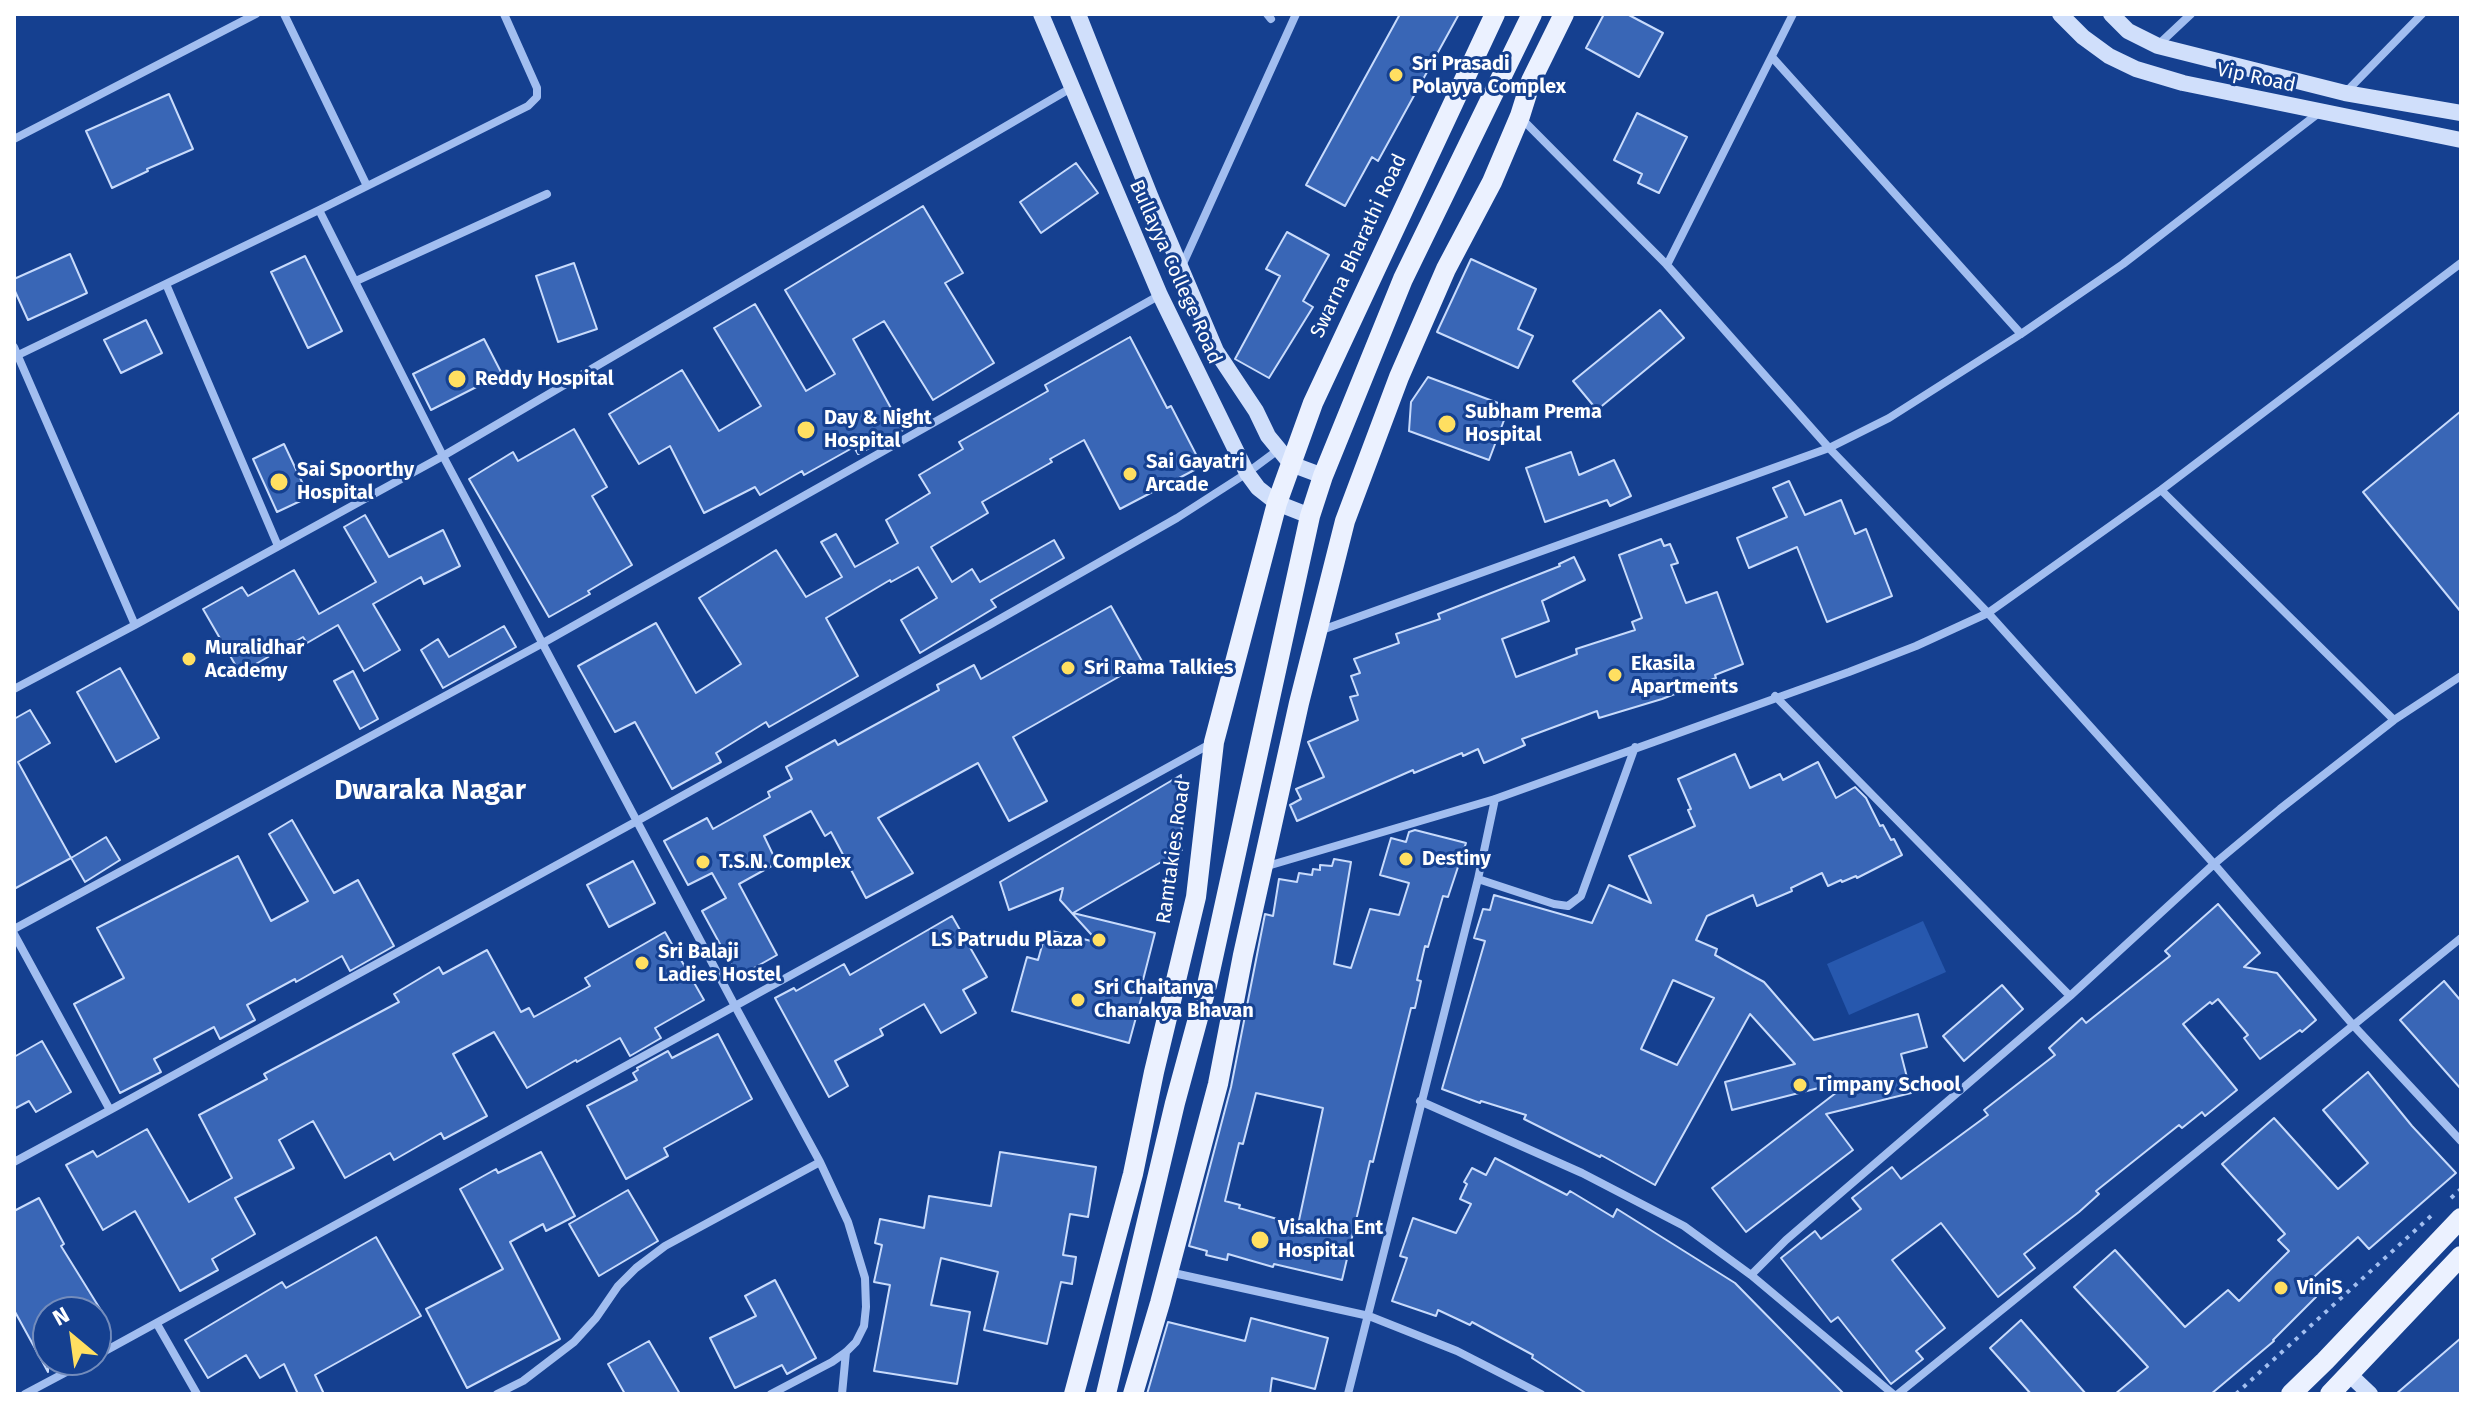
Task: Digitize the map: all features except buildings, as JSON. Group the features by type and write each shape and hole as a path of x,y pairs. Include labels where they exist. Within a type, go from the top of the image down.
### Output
{"main road":[{"name":"Bullayya College Road","path":"1041,14 1160,295 1247,473 1258,488 1277,503 1310,516"},
{"name":"Bullayya College Road","path":"1078,14 1216,351 1256,411 1268,436 1285,456"},
{"name":"Swarna Bharathi Road","path":"1277,503 1285,456 1313,403 1495,14"},
{"path":"1106,1394 1175,1103 1207,985 1310,516 1323,476 1403,279 1532,14"},
{"path":"1133,1394 1218,1084 1299,703 1345,521 1399,377 1446,269 1492,182 1531,81 1564,14"},
{"name":"Vip Road","path":"2060,14 2096,46 2136,69 2183,83 2461,140"},
{"name":"Vip Road","path":"2111,14 2128,31 2158,46 2345,93 2461,113"},
{"path":"1285,456 1323,476"},
{"name":"Ramtakies Road","path":"1074,1394 1133,1174 1196,897 1214,742 1277,503"},
{"path":"2291,1394 2461,1218"},
{"path":"2330,1394 2461,1256"},
{"path":"2350,1375 2370,1394"}],"street":[{"path":"14,139 256,14"},
{"path":"284,14 367,186"},
{"path":"135,625 15,353 166,284 528,106 537,97 537,88 504,14"},
{"path":"1181,268 1296,14"},
{"path":"1667,265 1793,14"},
{"path":"2158,46 2191,14"},
{"path":"2345,93 2422,14"},
{"path":"1772,57 2021,334"},
{"path":"14,689 443,456 1071,88"},
{"path":"1318,631 1829,448 1889,418 2123,264 2321,111"},
{"path":"1520,116 1667,265 1829,448 1988,613 2214,864 2353,1025 2461,1141"},
{"path":"356,281 547,194"},
{"path":"319,210 443,456 820,1162 848,1222 865,1278 864,1326 856,1342 846,1352 771,1394"},
{"path":"1264,867 1495,799 1916,646 1988,613 2161,490 2461,263"},
{"path":"166,284 278,546"},
{"path":"110,1110 14,931 543,643 1160,295"},
{"path":"14,1162 637,821 1134,543 1247,473 1285,456"},
{"path":"2161,490 2394,720"},
{"path":"1751,1275 1786,1240 2070,996 2214,864 2394,720 2461,676"},
{"path":"1775,696 2070,996"},
{"path":"112,1348 1214,742"},
{"path":"1478,879 1554,904 1568,906 1581,896 1635,747"},
{"path":"1348,1394 1478,879 1495,799"},
{"path":"1420,1101 1582,1173 1684,1226 1751,1275 1896,1394 2461,938"},
{"path":"497,1394 523,1381 574,1342 596,1318 618,1286 665,1246 820,1162"},
{"path":"1168,1272 1369,1316 1457,1351 1541,1394"},
{"path":"157,1324 197,1394"},
{"path":"842,1394 846,1352"},
{"path":"25,1394 59,1376"}],"path":[{"path":"2450,1199 2461,1189"},
{"path":"2236,1394 2439,1209"}],"shaded area":[{"path":"1923,921 1946,972 1849,1015 1827,964"}],"place":[{"name":"Sri Prasadi Polayya Complex","path":"1396,75"},
{"name":"Reddy Hospital","path":"457,379"},
{"name":"Subham Prema Hospital","path":"1447,424"},
{"name":"Day & Night Hospital","path":"806,430"},
{"name":"Sai Gayatri Arcade","path":"1130,474"},
{"name":"Sai Spoorthy Hospital","path":"279,482"},
{"name":"Muralidhar Academy","path":"189,659"},
{"name":"Sri Rama Talkies","path":"1068,668"},
{"name":"Ekasila Apartments","path":"1615,675"},
{"name":"Destiny","path":"1406,859"},
{"name":"T.S.N. Complex","path":"703,862"},
{"name":"LS Patrudu Plaza","path":"1099,940"},
{"name":"Sri Balaji Ladies Hostel","path":"642,963"},
{"name":"Sri Chaitanya Chanakya Bhavan","path":"1078,1000"},
{"name":"Timpany School","path":"1800,1085"},
{"name":"Visakha Ent Hospital","path":"1260,1240"},
{"name":"ViniS","path":"2281,1288"}],"district":[{"name":"Dwaraka Nagar","path":"430,791"}]}
